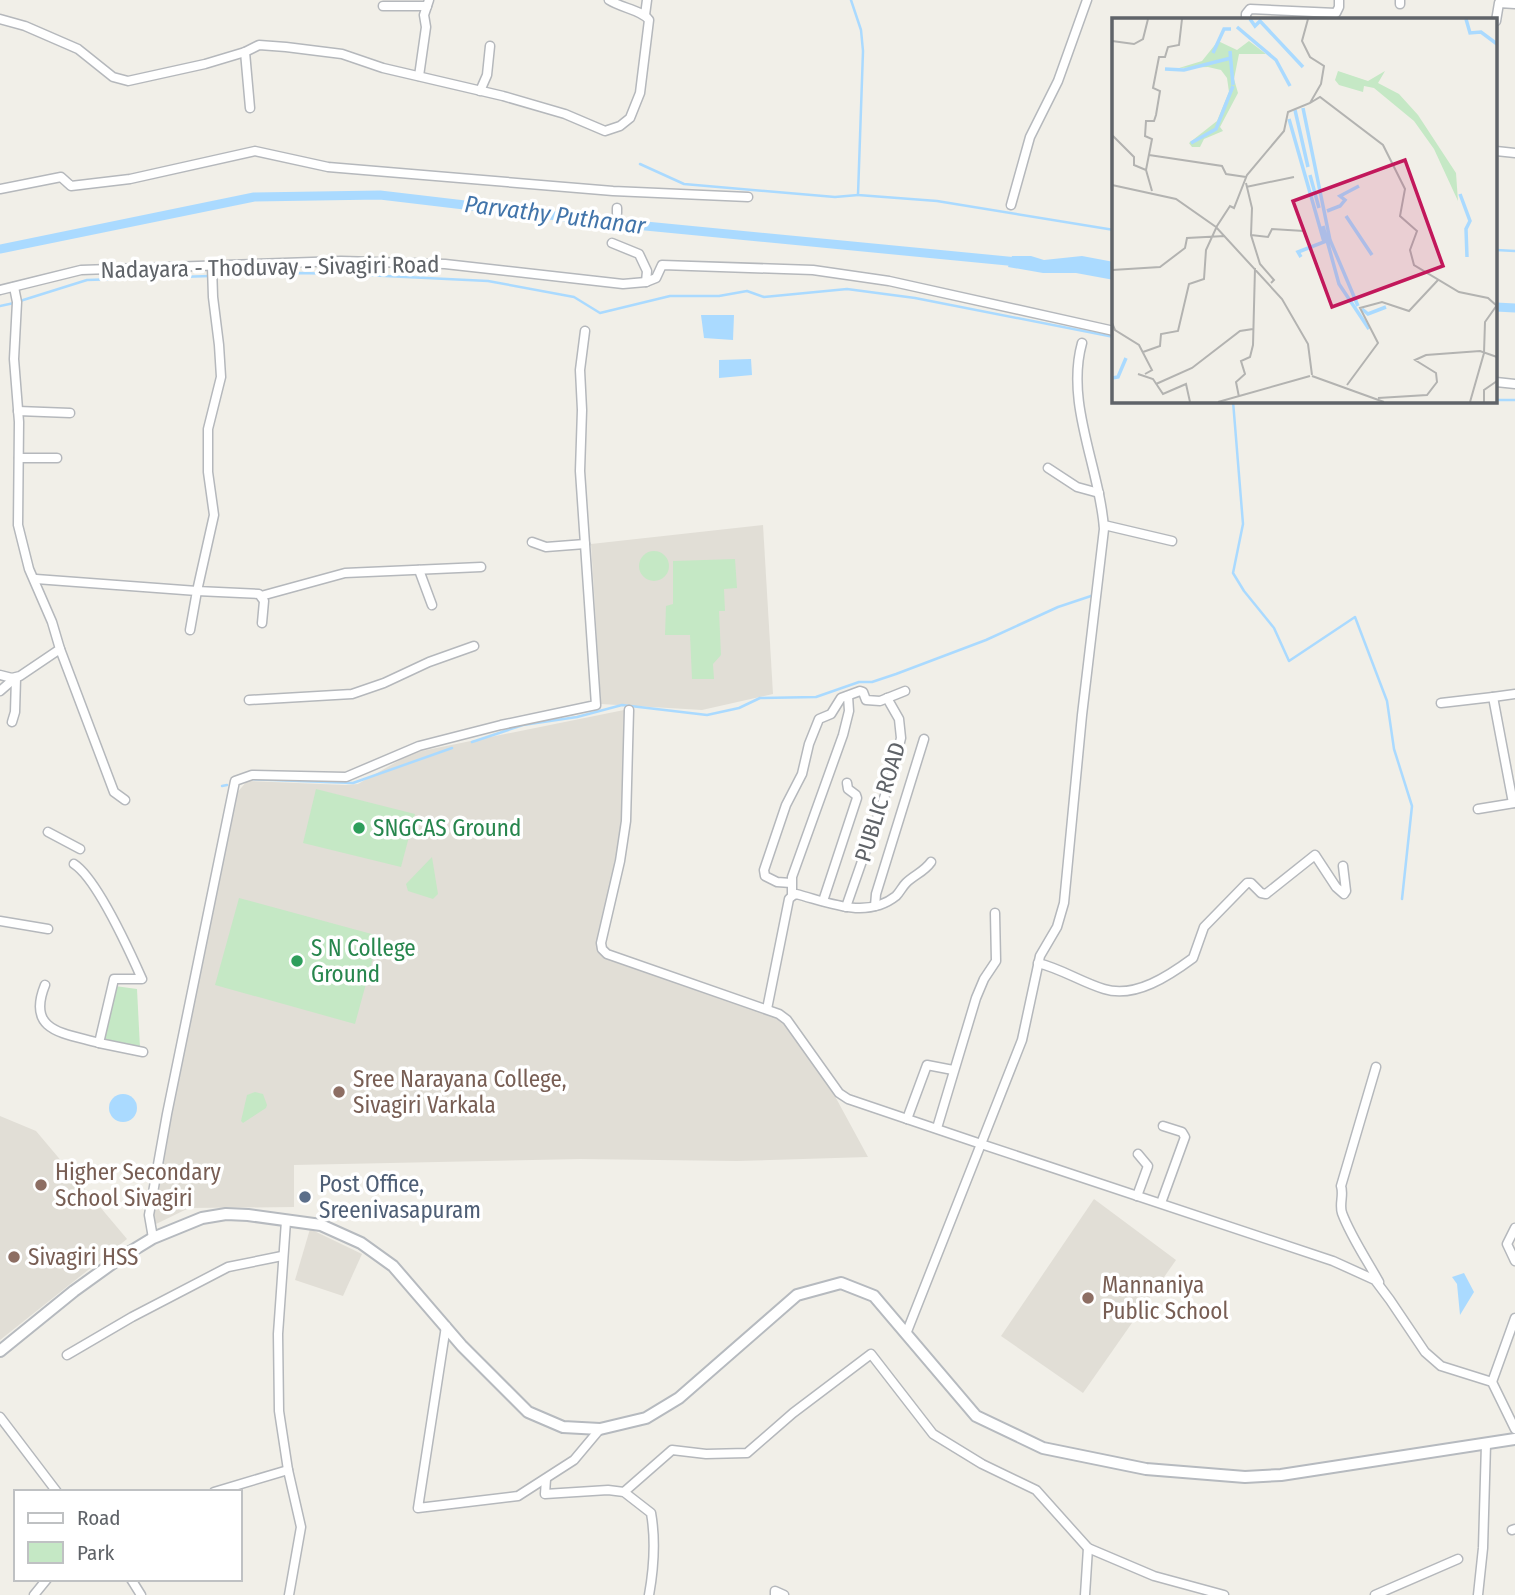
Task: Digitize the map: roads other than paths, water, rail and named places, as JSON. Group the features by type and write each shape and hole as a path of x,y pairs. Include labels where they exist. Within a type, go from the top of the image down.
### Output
{"main road":[{"path":"0,1351 74,1291 153,1238 202,1218 219,1214 248,1214 321,1225 361,1243 393,1266 528,1412 563,1427 600,1429 646,1418 679,1398 797,1295 841,1283 874,1296 976,1416 1043,1448 1146,1469 1245,1477 1515,1440"}],"street":[{"path":"609,0 645,15"},
{"path":"0,19 25,26 78,50 113,77 128,81 205,64 259,45 286,47 342,54 383,68 565,114 605,131 620,126 630,118 640,93 649,24 645,15 647,0"},
{"path":"1011,205 1030,137 1058,80 1087,0"},
{"path":"1246,18 1251,9 1338,15 1339,0"},
{"path":"383,6 428,3 419,76"},
{"path":"1496,18 1499,3 1515,4"},
{"path":"480,91 491,46"},
{"path":"245,52 250,108"},
{"path":"0,189 61,177 71,186 130,178 255,152 328,167 613,191 748,197"},
{"path":"612,243 639,254 647,271 646,282 656,278 662,265 813,270 890,281 1112,331"},
{"name":"Nadayara - Thoduvay - Sivagiri Road","path":"0,290 81,270 341,261 445,264 577,280 623,284 646,282"},
{"path":"190,630 214,515 208,472 208,429 221,377 212,266"},
{"path":"14,287 17,302 14,359 19,458 17,509 22,546 114,792 125,800"},
{"path":"153,1238 149,1215 167,1114 235,781 252,775 346,777 419,746 501,724 596,705 580,471 580,370 584,331"},
{"path":"906,1334 1021,1040 1038,963 1057,927 1066,891 1082,715 1104,525 1083,420 1078,368 1082,343"},
{"path":"18,411 70,413"},
{"path":"19,458 57,458"},
{"path":"1048,468 1077,486 1099,493"},
{"path":"1104,525 1172,541"},
{"path":"532,542 546,547 584,544"},
{"path":"36,579 261,596 345,573 481,567"},
{"path":"418,570 432,605"},
{"path":"261,596 264,601 262,623"},
{"path":"249,700 352,695 474,646"},
{"path":"0,691 60,649"},
{"path":"0,674 15,678"},
{"path":"12,722 15,712 15,678"},
{"path":"791,883 777,882 765,876 764,870 793,788 802,775 807,749 818,719 831,715 840,699 861,691 868,701 905,691"},
{"path":"1441,703 1515,694"},
{"path":"792,896 791,883 805,836 844,735 849,711 848,696"},
{"path":"1478,808 1514,803 1493,697"},
{"name":"PUBLIC ROAD","path":"846,907 891,778 901,738 899,719 887,698"},
{"path":"629,710 626,821 620,861 601,943 601,948 607,954 779,1014 787,1020 839,1093 865,1106 1333,1261 1375,1280 1425,1352 1441,1366 1492,1382"},
{"name":"PUBLIC ROAD","path":"875,906 876,894 924,739"},
{"path":"822,901 857,798 856,794 848,789 847,783"},
{"path":"48,832 80,849"},
{"path":"1038,963 1106,990 1122,992 1143,987 1192,959 1202,930 1247,883 1266,894 1314,855 1343,895 1346,891 1343,866"},
{"path":"767,1009 789,899 792,896 796,894 862,909 875,906 897,895 931,862"},
{"path":"74,864 86,875 130,948 142,979 114,979 99,1043"},
{"path":"937,1128 976,998 996,961 995,913"},
{"path":"0,921 48,929"},
{"path":"45,985 39,1010 41,1020 52,1030 143,1052"},
{"path":"908,1119 927,1065 953,1070"},
{"path":"1376,1067 1341,1186 1343,1192 1340,1204 1385,1294"},
{"path":"1161,1203 1185,1137 1182,1132 1163,1126"},
{"path":"1137,1196 1148,1166 1138,1154"},
{"path":"286,1221 278,1334 279,1411 288,1470 301,1527 289,1595"},
{"path":"1515,1228 1507,1244 1515,1261"},
{"path":"67,1355 132,1317 228,1267 282,1255"},
{"path":"1515,1318 1492,1382 1515,1429"},
{"path":"446,1326 418,1508 518,1496 574,1460 600,1429"},
{"path":"624,1492 672,1450 706,1454 747,1453 793,1413 871,1354 933,1434 982,1464 1036,1490 1088,1548 1154,1576 1224,1595"},
{"path":"0,1417 55,1490"},
{"path":"1478,1595 1483,1548 1486,1444"},
{"path":"221,1490 288,1470"},
{"path":"545,1479 545,1494 608,1490 624,1492 651,1514 655,1537 649,1595"},
{"path":"1085,1595 1088,1548"},
{"path":"1375,1595 1458,1559"},
{"path":"34,1595 45,1581"},
{"path":"775,1595 775,1591 785,1595"}],"water":[{"path":"1012,256 1031,256 1044,260 1082,256 1112,262 1112,280 1076,273 1043,273 1008,267"},
{"path":"701,315 734,315 733,340 704,338"},
{"path":"751,359 752,375 719,378 719,360"},
{"path":"123,1094 133,1098 137,1108 133,1118 123,1122 113,1118 109,1108 113,1098"},
{"path":"1464,1273 1474,1292 1460,1315 1457,1284 1452,1277"}],"waterway":[{"path":"851,0 861,30 863,51 858,195 937,201 1112,230"},
{"path":"640,164 684,184 835,197 858,195"},
{"name":"Parvathy Puthanar","path":"0,249 254,197 380,195 625,224 1018,262"},
{"path":"1498,250 1515,251"},
{"path":"20,301 87,280 298,273 488,281 574,297 600,313 670,296 719,296 747,291 764,297 847,289 915,298 1112,337"},
{"path":"0,306 14,303"},
{"name":"Parvathy Puthanar","path":"1498,307 1515,308"},
{"path":"1498,400 1515,400"},
{"path":"1233,402 1243,524 1233,573 1274,628 1289,661 1355,617 1387,701 1394,749 1412,806 1402,899"},
{"path":"472,742 523,725 577,717 622,705 707,715 739,708 760,698 816,697 859,682 872,682 896,674 1091,596"},
{"path":"248,779 353,783 452,748"},
{"path":"222,786 227,785"}],"place":[{"name":"SNGCAS Ground","path":"359,828"},
{"name":"S N College Ground","path":"297,961"},
{"name":"Sree Narayana College, Sivagiri Varkala","path":"339,1092"},
{"name":"Higher Secondary School Sivagiri","path":"41,1185"},
{"name":"Post Office, Sreenivasapuram","path":"305,1197"},
{"name":"Sivagiri HSS","path":"14,1257"},
{"name":"Mannaniya Public School","path":"1088,1298"}]}
